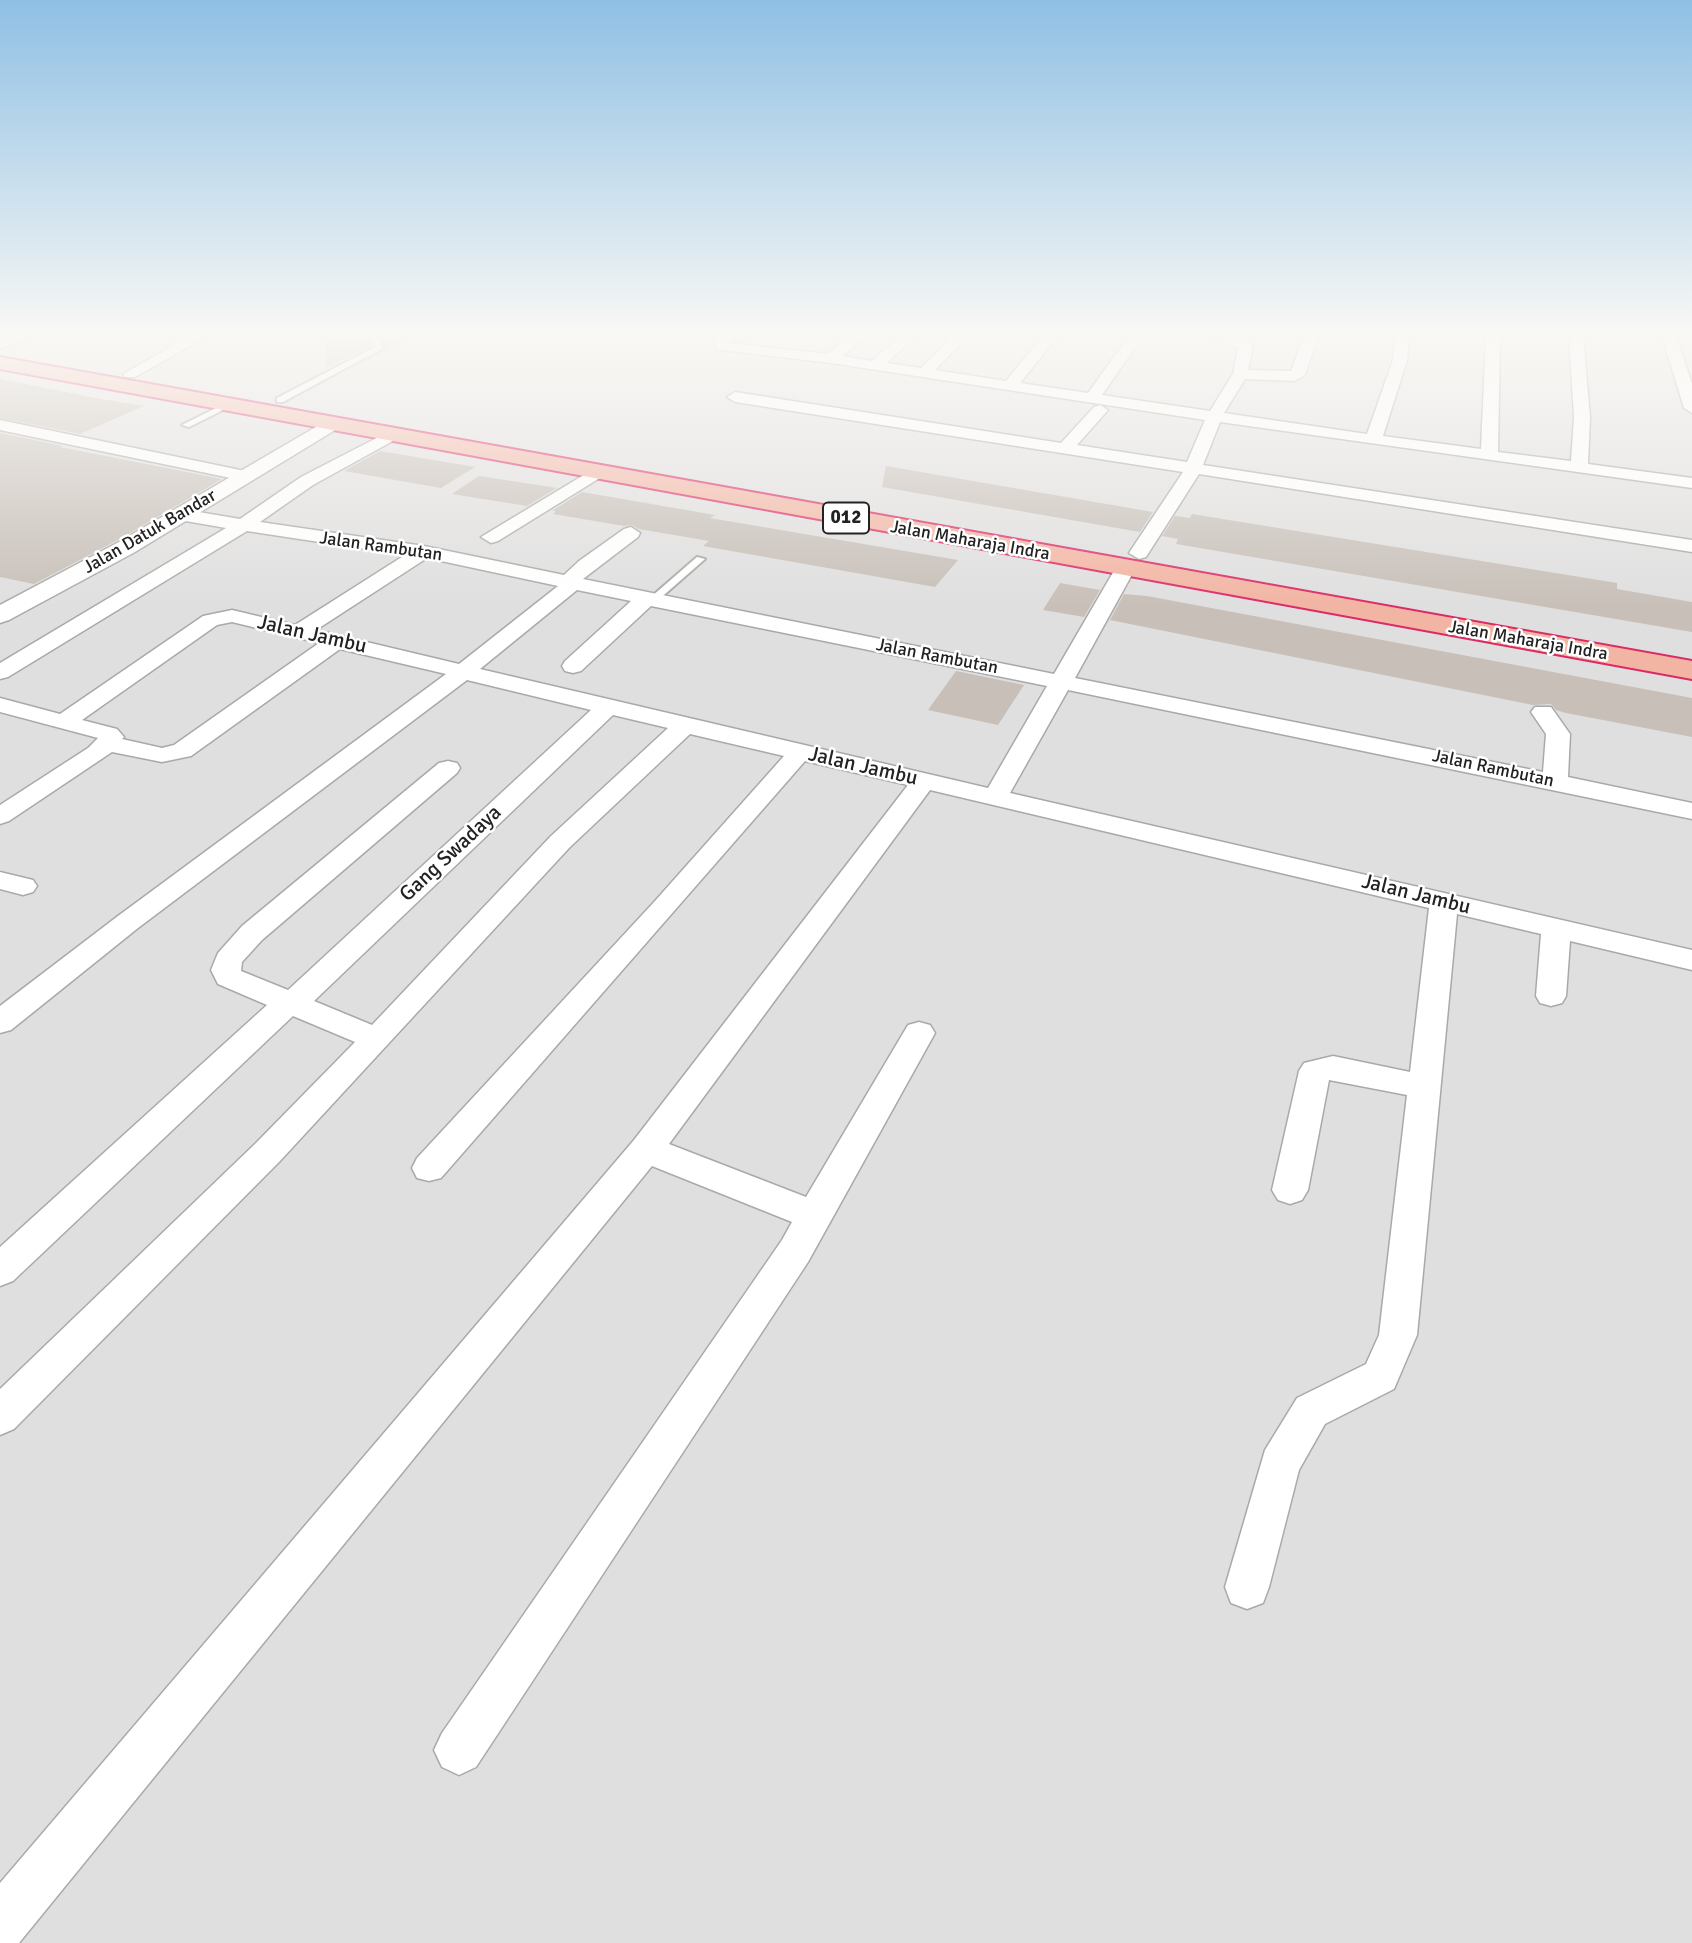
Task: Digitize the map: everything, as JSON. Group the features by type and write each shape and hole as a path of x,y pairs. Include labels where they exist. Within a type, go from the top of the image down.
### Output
{"highway":[{"name":"Jalan Maharaja Indra","path":"353,427 597,472 663,477"},
{"name":"Jalan Maharaja Indra","path":"413,427 663,477 1132,561 1692,670"},
{"name":"Jalan Maharaja Indra","path":"1132,561 1692,650"}],"street":[{"path":"8,427 245,476"},
{"name":"Jalan Datuk Bandar","path":"3,611 127,547 327,427"},
{"path":"923,427 1692,547"},
{"path":"1064,449 1079,427"},
{"path":"995,798 1132,561 1194,468 1210,427"},
{"path":"1281,427 1692,483"},
{"path":"1373,440 1377,427"},
{"path":"1489,455 1490,427"},
{"path":"1579,467 1581,427"},
{"path":"0,672 244,525 307,481 394,434"},
{"path":"491,537 597,472"},
{"name":"Jalan Rambutan","path":"181,514 320,538 424,552 1692,811"},
{"path":"0,1022 128,922 419,707 572,582 586,565 631,533"},
{"path":"300,631 424,552"},
{"path":"573,666 651,598"},
{"name":"Jalan Jambu","path":"63,722 210,620 232,616 608,707 1692,960"},
{"path":"109,744 162,755 182,751 338,640"},
{"path":"0,705 112,737 109,744 0,816"},
{"name":"Gang Swadaya","path":"0,1270 608,707"},
{"path":"1543,712 1558,734 1555,782"},
{"path":"0,1416 268,1152 560,842 687,724"},
{"path":"429,1168 665,907 800,752"},
{"path":"377,1039 292,1001 229,977 226,970 228,960 252,933 448,768"},
{"path":"0,1924 646,1149 924,781"},
{"path":"1247,1587 1280,1464 1311,1411 1380,1376 1398,1335 1444,903"},
{"path":"1551,996 1556,929"},
{"path":"458,1750 795,1251 919,1033"},
{"path":"1290,1190 1315,1071 1334,1068 1424,1087"},
{"path":"646,1149 814,1215"}],"lane":[{"path":"651,598 700,559"}],"shaded area":[{"path":"0,427 1692,427 1692,1943 0,1943"}],"building":[{"path":"43,427 97,427 80,434"},
{"path":"0,433 222,479 118,540 34,584 0,577"},
{"path":"380,451 475,467 441,488 344,471"},
{"path":"886,466 1153,512 1140,532 882,487"},
{"path":"479,476 557,488 527,506 452,494"},
{"path":"582,492 715,515 710,518 958,560 935,587 703,546 709,541 639,529 632,525 553,514 556,511 552,511"},
{"path":"1192,514 1617,583 1617,589 1692,602 1692,632 1176,544 1178,539 1162,536 1175,516 1190,518"},
{"path":"1060,583 1100,590 1084,617 1043,610"},
{"path":"1124,594 1147,596 1692,698 1692,737 1566,713 1556,710 1551,704 1533,705 1110,620"},
{"path":"956,671 1024,685 998,725 928,710"}]}
